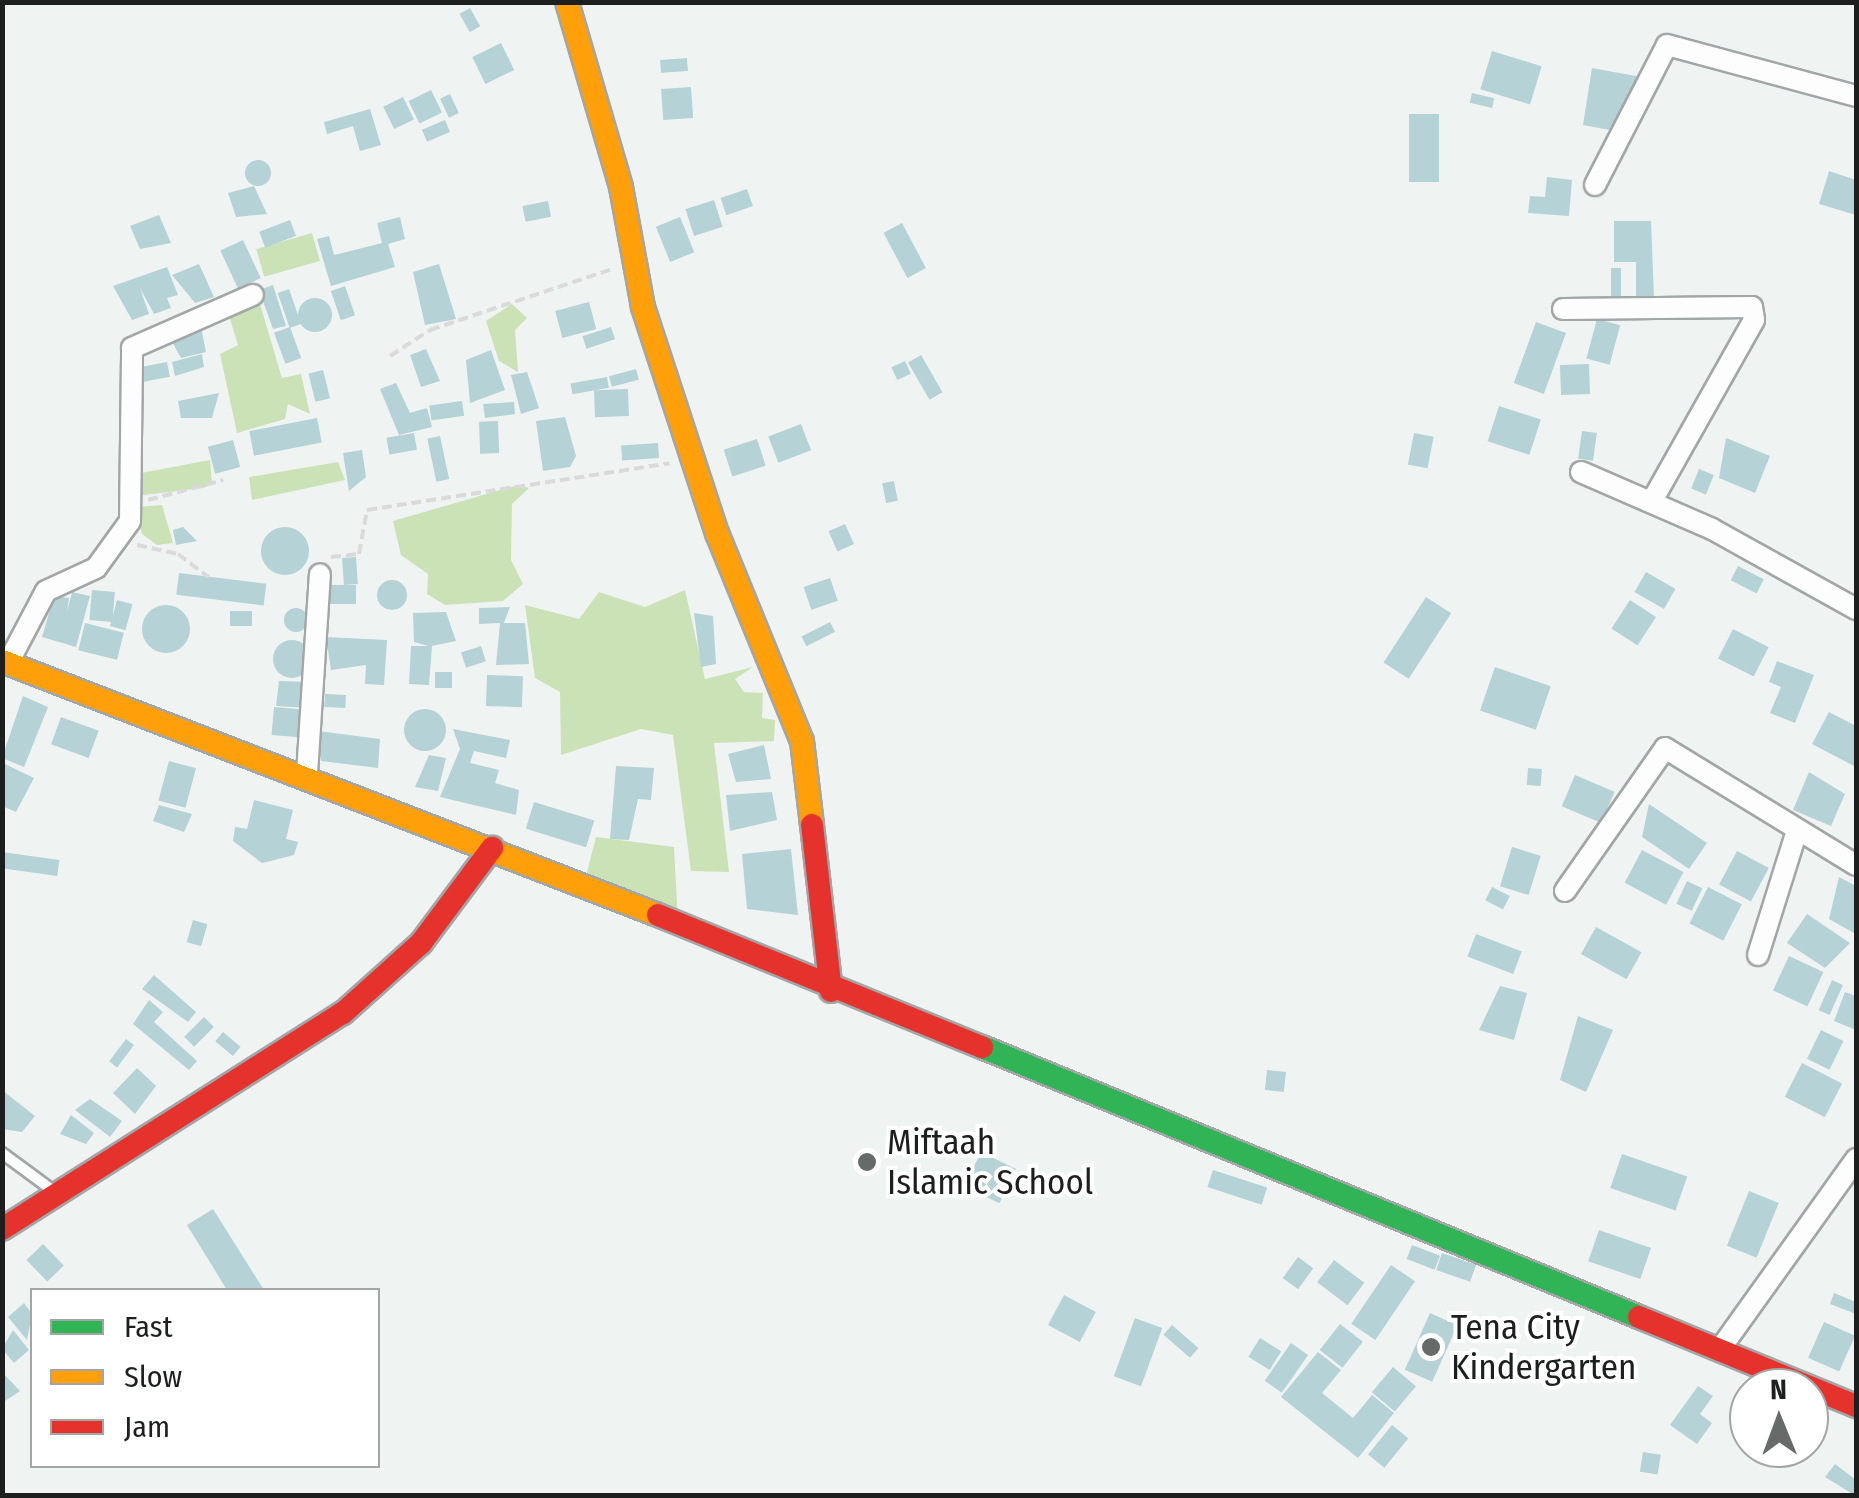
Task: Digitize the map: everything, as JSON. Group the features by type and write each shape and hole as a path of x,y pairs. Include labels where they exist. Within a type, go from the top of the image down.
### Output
{"street":[{"path":"567,2 635,260 693,455 802,740 830,991"},
{"path":"1596,186 1658,56 1673,43 1856,96"},
{"path":"254,295 132,348 133,502 113,549 66,590 46,591 6,662 492,848 830,991 1723,1345 1856,1406"},
{"path":"1563,308 1752,307 1754,320 1652,500"},
{"path":"1581,472 1652,500 1856,609"},
{"path":"307,774 320,574"},
{"path":"1565,891 1659,750 1706,766 1796,834 1856,866"},
{"path":"1758,955 1796,834"},
{"path":"2,1229 342,1013 422,943 492,848"},
{"path":"1723,1345 1856,1159"}],"lane":[{"path":"2,1153 57,1193"}],"path":[{"path":"390,356 430,330 635,260"},
{"path":"320,574 328,557 359,554 368,510 693,455"},
{"path":"133,502 223,480"},
{"path":"113,549 154,546 208,577"}],"green space":[{"path":"312,233 320,261 264,277 256,249"},
{"path":"260,304 282,378 301,374 310,414 288,404 285,419 237,433 220,354 238,345 228,313"},
{"path":"512,304 527,318 515,330 518,372 499,361 486,321"},
{"path":"210,460 212,484 135,496 136,474"},
{"path":"338,462 345,480 252,500 249,477"},
{"path":"518,485 529,488 512,504 511,560 523,584 503,601 445,605 427,594 428,574 401,555 393,521"},
{"path":"162,505 173,543 157,545 142,534 136,507"},
{"path":"685,590 705,679 753,667 735,679 744,692 763,693 762,718 775,720 774,741 714,743 729,872 691,871 673,735 641,729 561,755 560,692 535,678 525,605 579,619 599,592 645,607"},
{"path":"596,837 674,847 678,922 585,880"}],"building":[{"path":"470,8 480,26 470,32 460,14"},
{"path":"501,43 514,70 485,84 472,57"},
{"path":"1492,51 1542,66 1530,104 1480,89"},
{"path":"687,58 688,71 661,73 660,60"},
{"path":"1592,68 1641,77 1621,132 1583,125"},
{"path":"691,87 693,118 663,120 661,89"},
{"path":"431,90 442,112 419,123 409,101"},
{"path":"1472,93 1494,98 1492,108 1470,103"},
{"path":"450,94 459,113 449,118 440,99"},
{"path":"403,97 414,119 394,129 383,107"},
{"path":"370,109 381,145 360,151 353,126 327,134 324,122"},
{"path":"1409,114 1439,114 1439,182 1409,182"},
{"path":"445,120 450,132 427,142 422,130"},
{"path":"258,160 267,164 271,173 267,182 258,186 249,182 245,173 249,164"},
{"path":"1829,171 1856,180 1856,215 1819,204"},
{"path":"1547,177 1572,180 1569,216 1528,213 1530,196 1545,197"},
{"path":"254,186 267,214 236,217 228,193"},
{"path":"747,189 753,206 726,215 721,198"},
{"path":"714,200 723,227 694,236 685,209"},
{"path":"548,201 551,217 526,222 522,206"},
{"path":"159,215 171,243 140,249 130,226"},
{"path":"400,217 405,239 388,244 395,267 331,286 317,239 329,236 334,255 382,243 377,223"},
{"path":"680,217 694,252 670,262 656,227"},
{"path":"290,220 296,236 265,248 259,232"},
{"path":"1614,221 1651,221 1654,297 1636,297 1636,262 1614,262"},
{"path":"902,223 926,268 907,278 883,233"},
{"path":"243,240 261,278 238,289 220,251"},
{"path":"199,264 214,297 195,303 172,275"},
{"path":"439,264 456,319 425,325 413,272"},
{"path":"167,267 178,295 167,298 171,308 154,314 140,288 149,314 132,320 113,286"},
{"path":"1611,268 1621,268 1621,296 1611,296"},
{"path":"273,285 286,326 273,329 259,290"},
{"path":"345,286 355,315 341,320 331,291"},
{"path":"289,289 301,324 290,328 278,293"},
{"path":"315,298 327,303 332,315 327,327 315,332 303,327 298,315 303,303"},
{"path":"589,302 596,329 562,338 555,311"},
{"path":"199,317 206,352 181,358 170,338"},
{"path":"1597,319 1620,325 1610,365 1586,359"},
{"path":"1536,322 1566,333 1544,394 1514,383"},
{"path":"290,327 301,358 285,364 274,333"},
{"path":"611,327 615,339 586,349 582,336"},
{"path":"426,349 440,381 421,387 410,355"},
{"path":"491,350 505,390 470,403 466,360"},
{"path":"202,354 204,367 175,376 172,362"},
{"path":"921,355 942,392 930,400 908,362"},
{"path":"905,361 911,374 897,380 891,367"},
{"path":"167,362 170,377 138,383 136,368"},
{"path":"1589,364 1590,394 1561,395 1560,365"},
{"path":"636,369 639,380 612,387 609,376"},
{"path":"323,370 330,398 315,402 308,374"},
{"path":"527,372 539,408 521,414 511,375"},
{"path":"607,377 609,388 572,394 571,383"},
{"path":"396,383 410,413 427,408 432,427 399,435 380,389"},
{"path":"628,389 629,416 595,417 594,390"},
{"path":"219,393 212,418 181,418 178,401"},
{"path":"462,401 464,416 431,420 429,406"},
{"path":"514,402 515,414 485,418 483,404"},
{"path":"1499,406 1541,420 1529,455 1488,441"},
{"path":"565,417 576,456 570,467 543,471 536,421"},
{"path":"317,418 322,443 254,456 249,431"},
{"path":"498,421 499,453 480,454 479,422"},
{"path":"801,424 811,450 778,463 768,437"},
{"path":"1582,431 1597,433 1593,461 1578,459"},
{"path":"414,433 417,450 389,455 386,438"},
{"path":"1414,433 1434,437 1428,468 1408,464"},
{"path":"440,436 449,479 436,482 427,439"},
{"path":"1726,438 1770,456 1755,493 1719,478"},
{"path":"757,439 766,466 732,476 724,450"},
{"path":"233,440 240,467 215,474 208,447"},
{"path":"658,443 659,458 622,461 621,446"},
{"path":"362,450 366,477 349,491 343,453"},
{"path":"1699,469 1714,475 1706,494 1691,488"},
{"path":"894,481 898,501 886,503 882,483"},
{"path":"845,524 854,544 838,551 829,531"},
{"path":"183,527 197,541 176,545 173,530"},
{"path":"285,527 302,534 309,551 302,568 285,575 268,568 261,551 268,534"},
{"path":"356,557 358,584 344,585 342,558"},
{"path":"1738,566 1764,579 1757,593 1731,580"},
{"path":"1646,572 1675,589 1664,609 1634,592"},
{"path":"179,573 266,584 264,606 176,595"},
{"path":"830,578 838,601 811,610 804,587"},
{"path":"392,580 403,584 407,595 403,606 392,610 381,606 377,595 381,584"},
{"path":"326,585 356,585 356,604 326,604"},
{"path":"92,590 115,592 112,622 89,620"},
{"path":"72,592 90,596 76,647 42,637 54,596 69,598 67,612"},
{"path":"1426,597 1451,613 1409,679 1384,662"},
{"path":"117,600 132,604 125,630 110,626"},
{"path":"1630,600 1656,617 1637,645 1611,629"},
{"path":"166,605 183,612 190,629 183,646 166,653 149,646 142,629 149,612"},
{"path":"510,607 504,623 525,623 529,664 496,665 500,623 479,624 479,608"},
{"path":"296,608 308,620 296,632 284,620"},
{"path":"230,611 252,611 252,626 230,626"},
{"path":"446,612 456,641 432,646 429,685 409,684 411,646 428,646 414,642 413,613"},
{"path":"694,613 713,616 716,664 701,667"},
{"path":"830,622 835,632 806,646 801,637"},
{"path":"85,623 124,633 117,660 78,650"},
{"path":"1733,629 1769,647 1754,677 1718,658"},
{"path":"326,637 387,640 384,685 365,684 366,665 331,670"},
{"path":"292,640 305,646 311,659 305,672 292,678 279,672 273,659 279,646"},
{"path":"481,646 486,661 466,668 461,652"},
{"path":"1777,661 1814,675 1795,723 1770,713 1781,687 1769,682"},
{"path":"1495,667 1551,686 1536,730 1480,710"},
{"path":"435,672 452,672 452,688 435,688"},
{"path":"487,675 523,676 522,707 486,706"},
{"path":"279,681 307,682 309,708 276,706"},
{"path":"325,694 346,695 345,708 324,707"},
{"path":"23,696 48,707 24,767 2,758"},
{"path":"274,707 311,710 308,738 272,735"},
{"path":"425,709 440,715 446,730 440,745 425,751 410,745 404,730 410,715"},
{"path":"1829,712 1856,726 1856,767 1812,744"},
{"path":"61,717 99,731 89,758 51,744"},
{"path":"453,729 510,740 506,758 474,751 470,763 499,770 495,783 519,790 516,815 440,797 460,749"},
{"path":"318,731 380,739 378,768 321,761"},
{"path":"764,745 771,779 736,782 728,754"},
{"path":"429,755 446,758 438,791 415,787"},
{"path":"169,761 196,768 185,808 158,801"},
{"path":"5,764 34,778 16,812 2,806"},
{"path":"616,766 654,768 651,800 638,799 629,840 610,839"},
{"path":"1528,768 1542,769 1541,786 1527,785"},
{"path":"1809,772 1845,794 1831,826 1793,810"},
{"path":"1575,775 1615,792 1601,823 1562,806"},
{"path":"772,792 777,820 730,831 726,795"},
{"path":"254,800 293,810 286,839 298,842 294,855 262,863 233,841 235,827 247,829"},
{"path":"534,802 594,820 586,847 526,829"},
{"path":"1649,804 1707,843 1689,869 1642,837"},
{"path":"159,805 192,814 184,832 153,821"},
{"path":"1512,847 1541,856 1529,895 1500,886"},
{"path":"791,849 798,915 747,909 742,854"},
{"path":"1642,850 1683,872 1666,905 1625,883"},
{"path":"1737,851 1769,868 1751,901 1719,885"},
{"path":"2,852 59,860 57,876 2,868"},
{"path":"1839,877 1856,886 1854,933 1829,919"},
{"path":"1687,881 1702,888 1692,911 1676,904"},
{"path":"1492,887 1510,896 1503,909 1485,900"},
{"path":"1708,887 1742,904 1723,941 1689,924"},
{"path":"1807,914 1850,943 1825,968 1787,943"},
{"path":"193,920 207,924 201,946 187,942"},
{"path":"1596,927 1641,952 1626,979 1581,954"},
{"path":"1476,934 1522,952 1513,974 1467,956"},
{"path":"1789,956 1823,972 1807,1006 1773,990"},
{"path":"154,975 196,1012 188,1022 142,989"},
{"path":"1832,980 1843,985 1830,1015 1819,1010"},
{"path":"1500,986 1527,993 1514,1040 1479,1030"},
{"path":"1845,992 1856,996 1856,1030 1834,1021"},
{"path":"149,1000 163,1012 154,1022 197,1061 189,1070 133,1024"},
{"path":"1578,1016 1613,1030 1586,1092 1560,1080"},
{"path":"204,1017 214,1027 194,1047 184,1037"},
{"path":"1821,1030 1843,1041 1829,1070 1807,1059"},
{"path":"223,1032 241,1047 233,1056 215,1041"},
{"path":"126,1039 134,1045 117,1067 109,1061"},
{"path":"1802,1063 1842,1083 1825,1117 1785,1097"},
{"path":"137,1068 156,1086 135,1114 113,1093"},
{"path":"1267,1070 1286,1072 1284,1092 1265,1090"},
{"path":"2,1090 35,1116 22,1132 2,1129"},
{"path":"90,1099 122,1121 110,1137 75,1110"},
{"path":"71,1115 94,1133 86,1144 60,1134"},
{"path":"981,1152 1016,1169 999,1203 964,1186"},
{"path":"1622,1154 1687,1176 1676,1211 1610,1188"},
{"path":"1213,1170 1267,1188 1262,1205 1207,1187"},
{"path":"1749,1191 1779,1203 1757,1258 1727,1246"},
{"path":"213,1209 263,1288 226,1288 187,1225"},
{"path":"1599,1230 1651,1248 1640,1279 1588,1261"},
{"path":"43,1244 64,1266 47,1282 26,1260"},
{"path":"1412,1245 1440,1256 1435,1270 1407,1259"},
{"path":"1442,1253 1476,1265 1470,1282 1436,1270"},
{"path":"1298,1257 1313,1268 1298,1289 1283,1278"},
{"path":"1334,1260 1364,1283 1347,1305 1317,1282"},
{"path":"1391,1265 1415,1281 1375,1340 1351,1324"},
{"path":"1834,1293 1856,1302 1856,1314 1830,1304"},
{"path":"1064,1295 1096,1312 1080,1342 1048,1325"},
{"path":"24,1303 30,1311 27,1340 8,1317"},
{"name":"Tena City Kindergarten","path":"1430,1313 1457,1325 1432,1382 1405,1370"},
{"path":"1135,1318 1162,1328 1141,1386 1114,1376"},
{"path":"1824,1322 1855,1336 1839,1371 1808,1358"},
{"path":"1340,1324 1363,1342 1343,1368 1320,1350"},
{"path":"1172,1325 1198,1348 1190,1358 1163,1335"},
{"path":"13,1330 29,1350 14,1363 2,1349"},
{"path":"1260,1338 1281,1351 1270,1370 1248,1357"},
{"path":"1291,1343 1308,1355 1282,1393 1265,1381"},
{"path":"1318,1352 1341,1370 1322,1393 1353,1418 1372,1395 1394,1413 1358,1458 1281,1397"},
{"path":"1393,1367 1416,1386 1395,1412 1372,1392"},
{"path":"2,1372 20,1391 2,1403"},
{"path":"1698,1386 1713,1396 1700,1414 1712,1423 1697,1444 1670,1425"},
{"path":"1392,1425 1408,1438 1384,1468 1368,1455"},
{"path":"1643,1452 1661,1455 1658,1475 1640,1472"},
{"path":"1835,1464 1856,1480 1856,1496 1825,1477"}],"traffic: fast":[{"path":"982,1047 1639,1317"}],"traffic: slow":[{"path":"567,2 621,187 643,307 717,533 802,741 812,825"},
{"path":"2,661 658,915"}],"traffic: jam":[{"path":"812,825 831,991"},
{"path":"2,1229 343,1013 421,943 492,848"},
{"path":"658,915 982,1047"},
{"path":"1639,1317 1856,1406"}],"place":[{"name":"Miftaah Islamic School","path":"867,1162"},
{"name":"Tena City Kindergarten","path":"1431,1347"}]}
